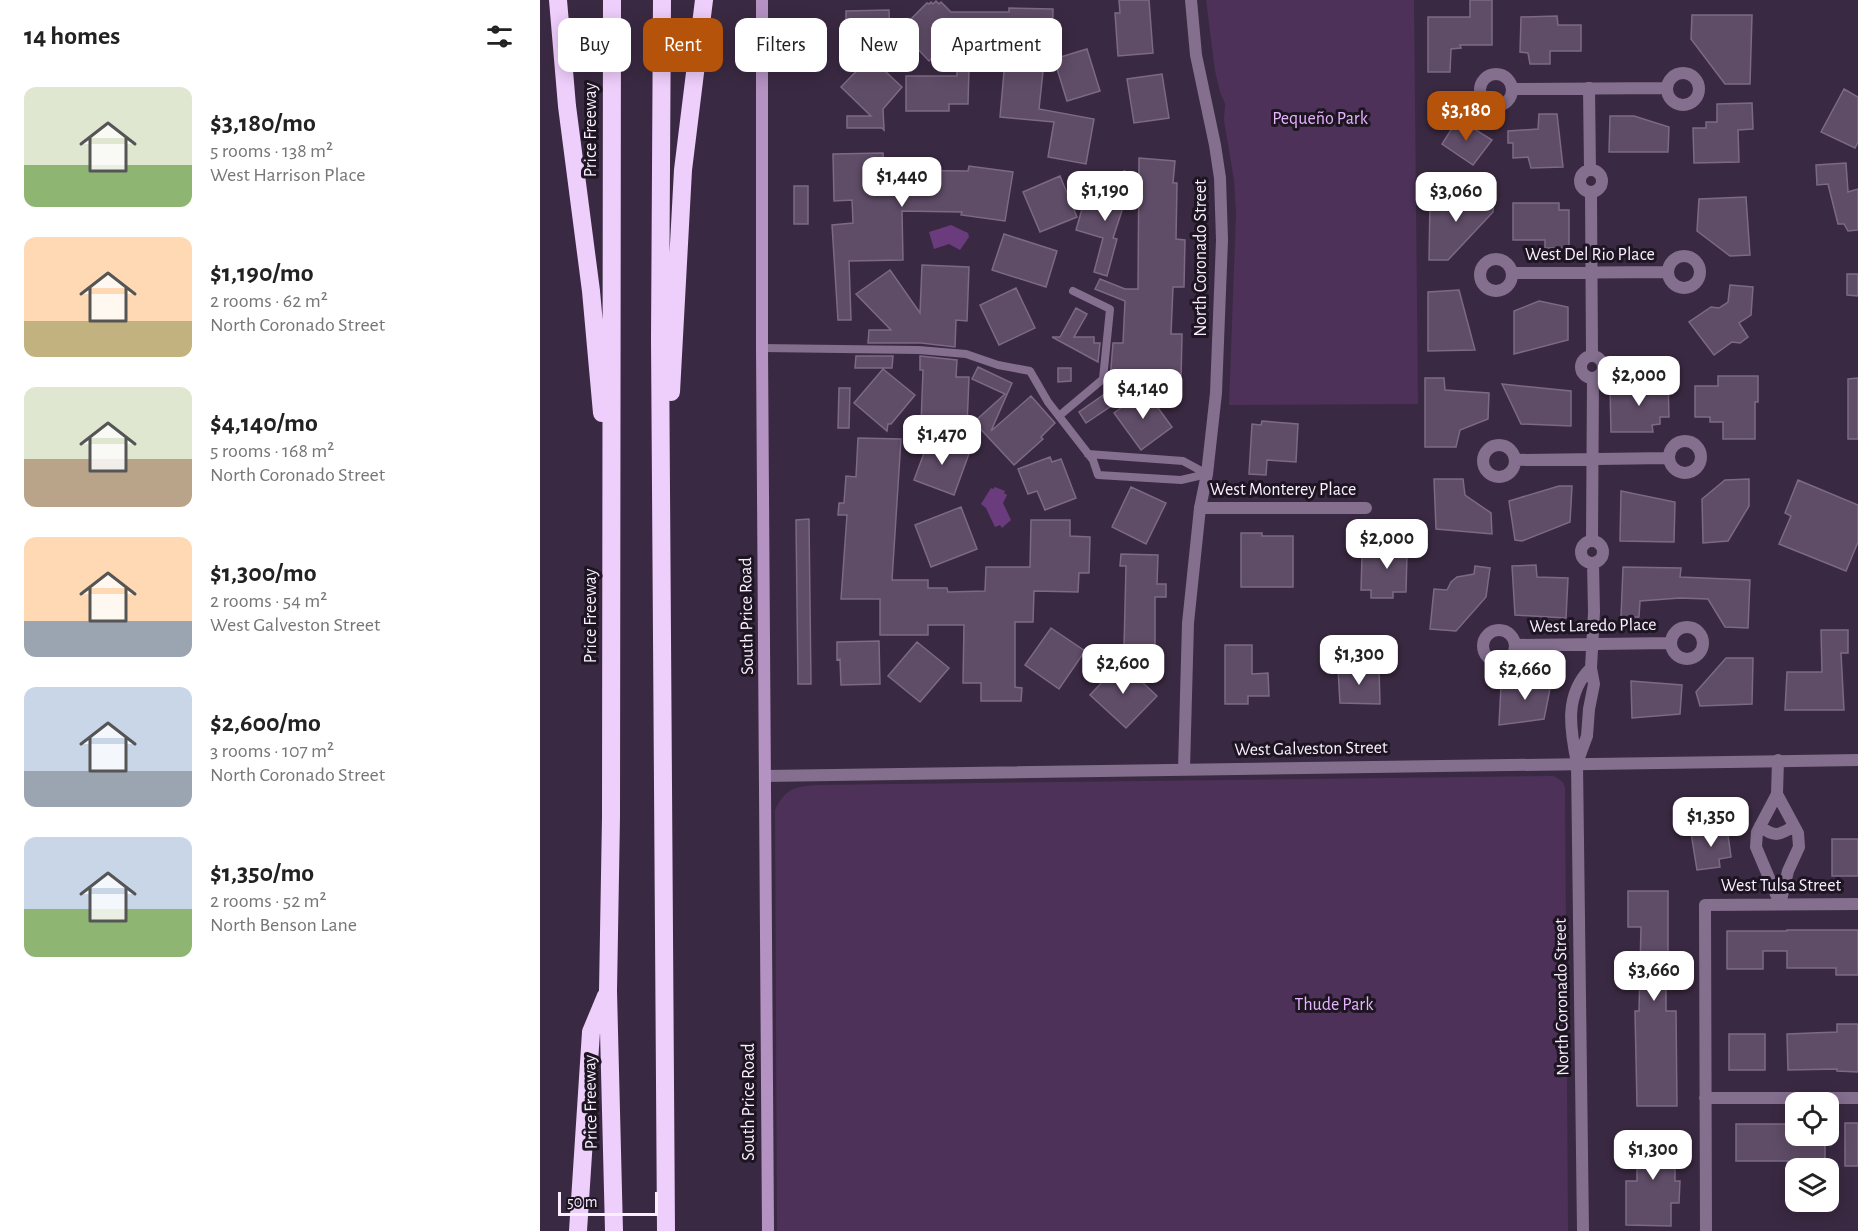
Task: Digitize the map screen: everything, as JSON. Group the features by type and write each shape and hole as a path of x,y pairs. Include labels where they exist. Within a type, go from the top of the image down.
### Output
{"highway":[{"path":"558,0 567,106 591,291 612,510"},
{"name":"Price Freeway","path":"612,0 611,805 608,991 614,1231"},
{"path":"662,0 660,340 666,1231"},
{"path":"662,541 683,170 704,0"},
{"path":"578,1231 591,1032 608,991"},
{"path":"665,1133 679,1231"}],"main road":[{"name":"South Price Road","path":"762,0 768,1231"}],"street":[{"name":"North Coronado Street","path":"1184,769 1188,623 1200,508 1207,474 1219,353 1222,284 1222,210 1215,145 1196,55 1191,0"},
{"path":"1577,763 1587,736 1594,684 1591,668 1594,612 1593,563 1585,561 1581,554 1584,543 1592,540 1593,378 1602,373 1604,366 1599,357 1592,356 1591,193 1584,190 1579,180 1583,173 1590,170 1589,88"},
{"path":"1512,89 1666,88"},
{"name":"West Del Rio Place","path":"1512,273 1668,272"},
{"path":"1515,460 1669,458"},
{"name":"West Monterey Place","path":"1200,508 1366,508"},
{"name":"West Laredo Place","path":"1515,645 1671,643"},
{"path":"1577,763 1572,738 1571,706 1579,680 1591,668"},
{"path":"1571,706 1589,709"},
{"path":"1778,760 1777,794 1757,832 1756,847 1780,904"},
{"name":"West Galveston Street","path":"765,776 1858,760"},
{"name":"North Coronado Street","path":"1577,763 1583,1231"},
{"path":"1777,794 1798,833 1799,847 1788,871 1780,904"},
{"path":"1760,826 1769,833 1775,834 1783,833 1794,826"},
{"name":"West Tulsa Street","path":"1705,1098 1705,905 1858,904"},
{"path":"1706,1231 1705,1098 1858,1098"}],"lane":[{"path":"1059,416 1103,379 1110,309 1073,291"},
{"path":"762,348 920,350 966,354 998,365 1030,371 1048,402 1088,454 1098,475 1181,480 1207,474"},
{"path":"1088,454 1183,461 1207,474"}],"green space":[{"name":"Pequeño Park","path":"1206,0 1414,0 1418,404 1229,405 1236,213 1234,180 1224,120 1225,104 1215,71"},
{"name":"Thude Park","path":"1554,776 1563,782 1565,788 1568,1231 777,1231 775,810 782,798 790,791 815,785"}],"shaded area":[{"path":"951,225 968,233 969,237 960,250 949,244 934,249 929,232"},
{"path":"995,487 1005,491 1007,495 1003,503 1011,520 1002,528 1000,525 995,527 986,508 981,504 991,488"}],"building":[{"path":"1119,0 1149,0 1153,53 1118,56 1115,13 1120,13"},
{"path":"1470,0 1492,0 1492,45 1460,45 1461,48 1451,49 1450,72 1428,72 1428,17 1470,17"},
{"path":"936,1 939,4 941,2 951,12 1009,12 1009,8 1053,9 1053,18 931,18 931,59 929,61 919,50 919,18 912,18 927,3 933,4"},
{"path":"889,10 889,18 846,18 846,11"},
{"path":"1692,15 1752,15 1750,84 1725,84 1691,39"},
{"path":"1557,16 1558,25 1581,25 1581,51 1550,51 1550,64 1530,64 1528,53 1520,52 1521,17"},
{"path":"1087,49 1100,91 1067,101 1058,72 1062,72 1062,57"},
{"path":"856,72 886,72 902,87 883,109 884,130 882,128 847,128 847,116 871,116 841,87"},
{"path":"957,72 969,72 968,104 949,104 949,111 906,111 906,76 957,76"},
{"path":"1004,72 1043,72 1039,109 1094,119 1086,164 1048,157 1054,122 1000,117"},
{"path":"1162,74 1169,118 1134,123 1127,79"},
{"path":"1844,89 1858,97 1858,142 1855,148 1821,132"},
{"path":"1752,103 1753,129 1738,130 1739,162 1694,163 1693,128 1706,128 1706,122 1717,122 1717,104"},
{"path":"1539,114 1557,114 1563,167 1531,168 1528,157 1513,158 1513,143 1508,143 1508,131 1538,129"},
{"path":"1610,116 1634,116 1669,127 1668,152 1609,152"},
{"path":"1458,119 1492,140 1473,165 1442,144"},
{"path":"883,153 884,170 968,171 969,166 1013,172 1005,221 961,215 962,212 902,211 903,260 849,261 851,320 838,320 832,225 853,223 852,200 834,201 833,154"},
{"path":"1139,158 1175,161 1173,183 1177,183 1176,239 1185,240 1184,287 1173,287 1171,334 1182,334 1181,380 1110,380 1113,343 1123,343 1125,301 1095,289 1100,279 1125,289 1138,289"},
{"path":"1846,163 1848,192 1858,189 1858,230 1848,231 1844,224 1838,224 1828,184 1817,185 1816,165"},
{"path":"1124,171 1134,174 1113,238 1117,239 1107,276 1094,272 1103,238 1076,230 1086,195 1113,203"},
{"path":"1060,176 1077,217 1040,232 1023,192"},
{"path":"794,186 808,186 808,224 794,224"},
{"path":"1471,196 1494,196 1493,212 1448,260 1429,260 1430,202"},
{"path":"1746,197 1750,255 1730,256 1697,231 1699,199"},
{"path":"1513,203 1559,203 1559,210 1569,210 1569,248 1545,248 1545,240 1513,240"},
{"path":"1004,234 1057,251 1046,287 992,270"},
{"path":"922,265 969,267 967,321 956,320 955,347 921,343 868,343 869,330 891,330 856,294 890,270 920,313"},
{"path":"1847,274 1858,274 1858,296 1847,295"},
{"path":"1730,285 1753,287 1751,315 1739,323 1748,337 1740,343 1732,342 1714,355 1689,322 1711,307 1719,308 1728,302"},
{"path":"1016,288 1035,328 999,345 980,305"},
{"path":"1459,290 1475,350 1428,351 1428,292"},
{"path":"1539,301 1568,307 1568,340 1514,354 1514,311"},
{"path":"1076,308 1087,314 1074,337 1094,337 1094,343 1100,343 1098,362 1052,337 1060,337"},
{"path":"856,356 893,356 892,368 855,368"},
{"path":"920,356 957,360 956,377 969,377 967,426 921,425 923,370 920,370"},
{"path":"978,367 1012,383 991,431 1031,396 1055,423 1041,437 1043,439 1014,465 974,422 1005,394 972,379"},
{"path":"1058,368 1071,368 1071,381 1058,382"},
{"path":"883,369 915,395 891,424 888,424 887,431 854,403"},
{"path":"1718,376 1758,376 1755,439 1723,439 1723,422 1710,422 1710,417 1695,417 1695,386 1718,386"},
{"path":"1650,377 1668,377 1669,417 1660,417 1660,424 1652,425 1653,432 1611,432 1610,388 1650,387"},
{"path":"1425,378 1444,378 1445,390 1489,393 1488,419 1460,430 1456,447 1425,447"},
{"path":"1858,378 1858,439 1848,439 1848,379"},
{"path":"1502,384 1571,391 1571,426 1521,424"},
{"path":"839,388 850,388 849,428 838,428"},
{"path":"1145,390 1172,427 1141,450 1114,413"},
{"path":"1109,391 1117,402 1086,423 1079,412"},
{"path":"1262,421 1298,424 1296,462 1267,460 1266,475 1249,474 1252,424 1261,425"},
{"path":"930,437 970,451 954,495 914,480"},
{"path":"858,438 901,439 892,580 928,580 928,588 947,588 948,592 985,591 986,567 1030,567 1031,520 1070,520 1070,536 1090,537 1089,573 1079,573 1078,592 1034,591 1033,622 1015,622 1015,687 1022,688 1021,701 981,701 981,683 963,683 964,625 928,625 928,635 880,635 880,599 841,599 847,515 838,515 839,503 844,503 846,476 856,477"},
{"path":"1050,457 1052,462 1061,459 1076,498 1045,510 1037,491 1028,494 1018,469"},
{"path":"1434,479 1463,479 1465,495 1491,513 1492,534 1436,529"},
{"path":"1749,479 1749,506 1728,541 1703,543 1702,499 1725,480"},
{"path":"1798,480 1858,505 1858,542 1846,571 1779,544 1791,516 1785,513"},
{"path":"1559,486 1572,486 1570,522 1522,541 1515,540 1509,501"},
{"path":"1131,487 1166,503 1146,544 1112,527"},
{"path":"1621,491 1675,502 1674,542 1620,541"},
{"path":"961,507 977,549 931,567 915,525"},
{"path":"809,519 811,684 798,684 796,520"},
{"path":"1241,533 1293,536 1293,587 1241,587"},
{"path":"1392,537 1411,538 1411,555 1407,555 1406,592 1393,592 1393,598 1371,598 1371,590 1361,590 1362,556 1386,556 1386,547 1392,547"},
{"path":"1121,554 1158,555 1157,584 1166,584 1166,597 1155,597 1155,648 1124,648 1126,566 1120,566"},
{"path":"1536,565 1537,577 1568,578 1566,618 1515,615 1512,566"},
{"path":"1475,566 1490,568 1486,597 1456,631 1430,629 1434,589 1447,590 1457,577 1474,574"},
{"path":"1623,567 1681,568 1680,577 1750,580 1748,628 1725,627 1708,599 1680,598 1640,601 1639,617 1621,617"},
{"path":"1051,628 1085,651 1059,689 1025,665"},
{"path":"1821,630 1848,630 1848,653 1841,653 1844,710 1785,710 1787,672 1822,672"},
{"path":"879,641 880,684 841,685 837,642"},
{"path":"917,642 949,668 920,702 888,676"},
{"path":"1225,645 1252,645 1252,674 1268,673 1269,696 1248,696 1248,704 1225,704"},
{"path":"1726,658 1753,658 1752,704 1700,706 1696,692"},
{"path":"1121,662 1157,696 1126,728 1090,695"},
{"path":"1338,669 1379,669 1380,704 1340,703"},
{"path":"1531,673 1553,674 1544,719 1499,725 1501,686 1530,687"},
{"path":"1631,681 1682,685 1680,714 1632,718"},
{"path":"1727,828 1731,857 1719,859 1720,867 1697,870 1691,833"},
{"path":"1832,839 1858,839 1858,876 1832,876"},
{"path":"1628,891 1668,891 1668,959 1673,959 1673,981 1666,981 1666,1011 1676,1011 1677,1106 1637,1106 1635,1011 1639,1011 1641,927 1628,927"},
{"path":"1858,930 1858,975 1836,975 1836,968 1787,968 1787,951 1763,951 1763,969 1727,969 1727,931"},
{"path":"1837,1024 1858,1024 1858,1072 1837,1071 1837,1069 1788,1070 1787,1034 1837,1032"},
{"path":"1729,1034 1765,1034 1765,1070 1729,1070"},
{"path":"1845,1123 1858,1123 1858,1166 1845,1166"},
{"path":"1736,1124 1785,1124 1785,1146 1825,1146 1825,1158 1736,1161"},
{"path":"1637,1131 1675,1131 1675,1181 1680,1181 1679,1203 1671,1203 1671,1226 1626,1225 1626,1181 1637,1181"}]}
